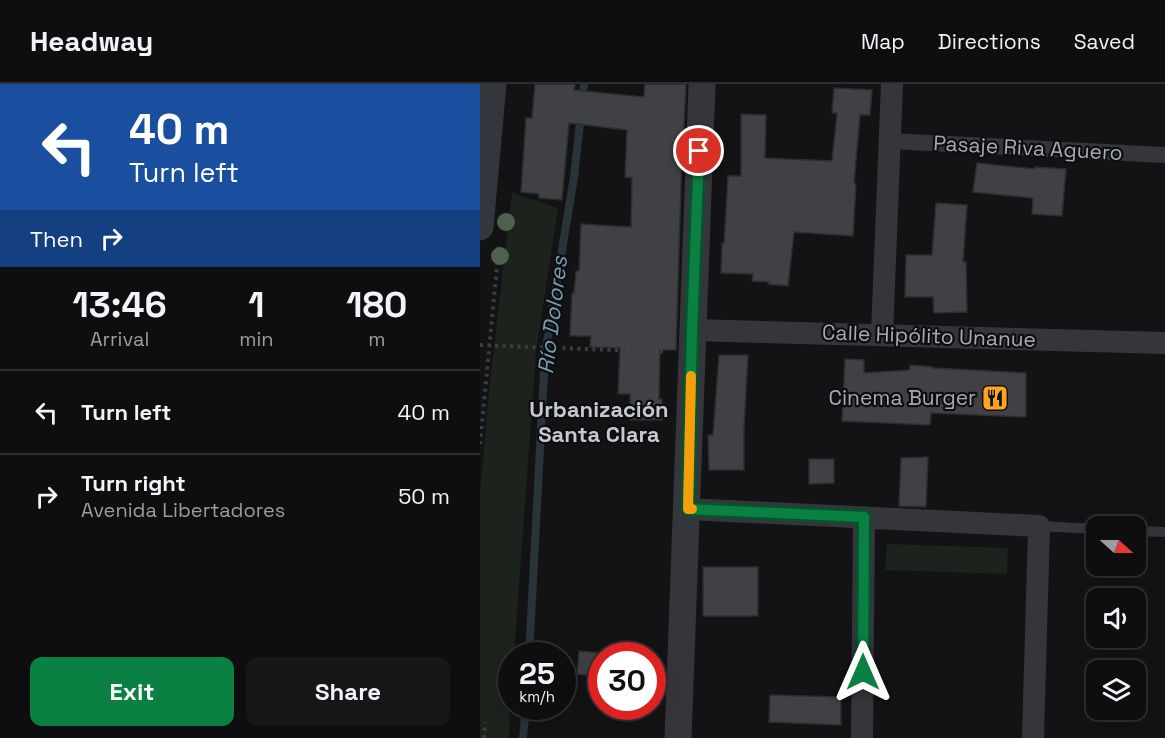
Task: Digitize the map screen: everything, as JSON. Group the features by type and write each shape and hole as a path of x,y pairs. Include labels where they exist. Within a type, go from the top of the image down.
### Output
{"street":[{"path":"480,227 484,142 493,84"},
{"path":"678,738 702,84"},
{"path":"882,334 892,84"},
{"name":"Pasaje Riva Aguero","path":"890,141 1165,155"},
{"name":"Calle Hipólito Unanue","path":"692,341 882,334 1165,343"},
{"path":"688,509 1039,526 1033,738"},
{"path":"862,738 864,517"}],"lane":[{"path":"1039,526 1086,528"},
{"path":"1146,531 1165,532"}],"path":[{"path":"480,345 555,348 692,341"},
{"path":"480,444 489,346"},
{"path":"484,738 486,722"}],"shaded area":[{"path":"512,193 558,208 536,352 515,642 498,642 498,720 510,720 509,738 480,738 480,493 489,391"},
{"path":"887,544 1008,548 1007,574 885,570"}],"building":[{"path":"535,84 575,84 574,90 644,97 645,84 686,84 676,350 660,350 659,399 662,399 662,420 630,420 630,394 618,394 620,348 590,347 591,336 570,336 572,293 574,293 576,271 579,271 581,224 631,227 632,178 625,177 627,130 569,123 562,200 539,198 539,194 521,192 526,118 532,118"},
{"path":"834,88 872,90 870,115 860,115 854,183 856,184 853,236 794,232 788,286 752,281 753,274 721,273 728,176 741,176 741,114 766,115 765,158 832,161 837,113 832,113"},
{"path":"977,163 1035,169 1035,167 1066,169 1062,216 1032,214 1033,198 973,192"},
{"path":"936,203 967,205 963,262 966,262 967,312 934,313 933,297 905,297 906,255 932,255"},
{"path":"719,355 748,355 744,470 709,470 708,435 713,435"},
{"path":"845,359 864,360 864,373 910,370 910,365 1026,373 1026,417 931,413 930,425 842,421"},
{"path":"928,457 926,507 899,506 901,458"},
{"path":"809,459 834,459 834,483 809,484"},
{"path":"703,567 758,567 758,616 703,616"},
{"path":"579,651 588,652 588,675 577,674"},
{"path":"770,695 841,697 841,725 769,722"}],"waterway":[{"name":"Río Dolores","path":"582,99 584,84"},
{"name":"Río Dolores","path":"530,642 545,354 574,177 581,114"},
{"name":"Río Dolores","path":"523,738 525,720"}],"slow traffic":[{"path":"691,376 688,509 692,509"}],"place":[{"name":"Cinema Burger","path":"995,398"}],"district":[{"name":"Urbanización Santa Clara","path":"599,422"}],"route":[{"path":"699,151 688,509 864,517 863,672"}]}
